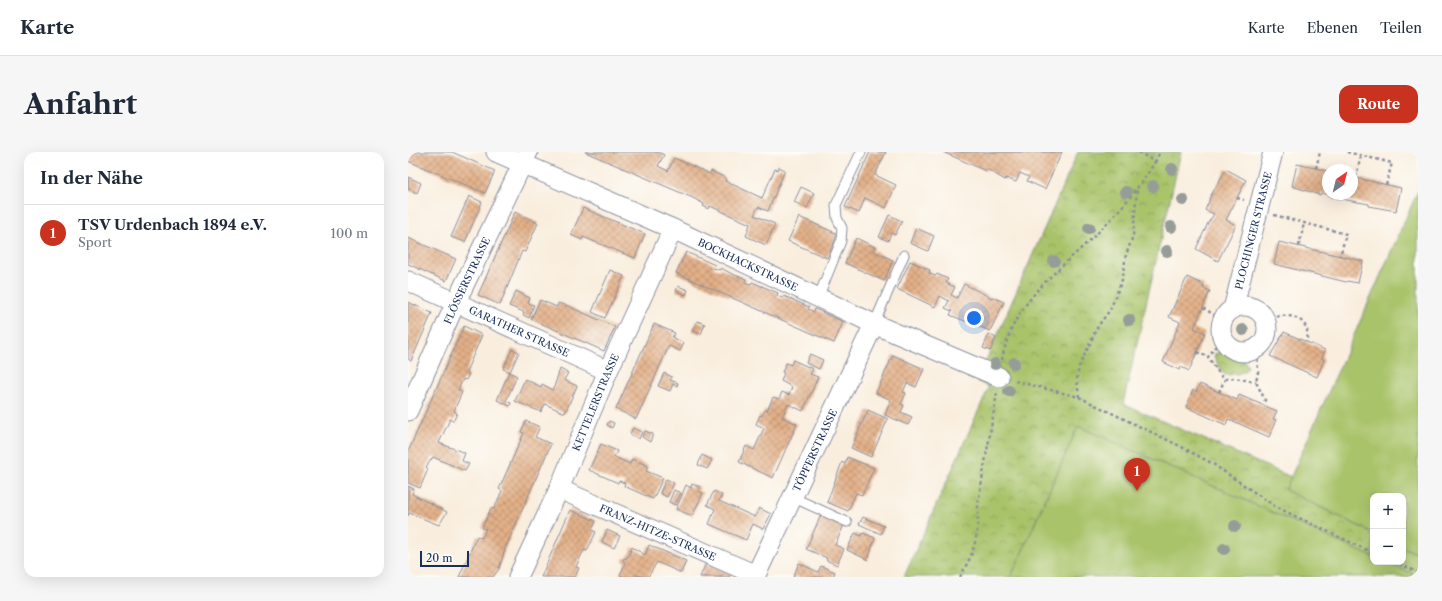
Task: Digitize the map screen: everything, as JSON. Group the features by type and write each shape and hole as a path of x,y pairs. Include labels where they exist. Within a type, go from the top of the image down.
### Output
{"street":[{"name":"BOCKHACKSTRASSE","path":"496,152 525,157 874,324 999,377"},
{"name":"PLOCHINGER STRASSE","path":"1226,322 1258,211 1273,152"},
{"name":"FLÖSSERSTRASSE","path":"408,411 456,302 525,157"},
{"name":"KETTELERSTRASSE","path":"518,577 559,489 608,371 673,229"},
{"name":"GARATHER STRASSE","path":"408,281 608,371"},
{"path":"1246,306 1252,308 1259,311 1266,322 1266,336 1258,348 1251,351 1237,351 1231,347 1226,322 1246,306"},
{"name":"TÖPFERSTRASSE","path":"755,576 874,324"},
{"name":"FRANZ-HITZE-STRASSE","path":"559,489 755,576"}],"lane":[{"path":"818,298 841,241 842,228 837,218 836,205 861,152"},
{"path":"874,324 904,255"},
{"path":"792,497 847,522"}],"path":[{"path":"1139,152 1155,162"},
{"path":"960,577 972,556 975,543 978,526 978,502 999,377 1004,349 1014,323 1028,301 1045,281 1076,254 1110,220 1137,189 1160,152"},
{"path":"1316,168 1320,152"},
{"path":"1347,152 1392,162 1386,185"},
{"path":"1358,168 1361,155"},
{"path":"1079,397 1077,379 1079,367 1098,326 1110,310 1122,280 1126,255 1133,236 1137,189"},
{"path":"1258,211 1346,234 1340,256"},
{"path":"1300,246 1304,223"},
{"path":"1203,308 1226,322 1208,357"},
{"path":"1266,322 1280,316 1291,316 1302,322 1308,328 1309,334 1306,342"},
{"path":"1258,348 1258,372 1256,382 1265,400 1263,405"},
{"path":"1197,352 1208,357 1217,366 1225,379"},
{"path":"1219,392 1225,379 1235,376 1256,382"},
{"path":"999,377 1079,397 1200,457 1276,507 1370,552"},
{"path":"1401,565 1418,572"}],"green space":[{"path":"1078,152 1181,152 1123,404 1291,477 1285,490 1370,532 1370,556 1078,426 1011,577 904,577 989,387 977,381"},
{"path":"1418,191 1418,554 1406,548 1406,493 1370,493 1370,532 1285,490"},
{"path":"1219,352 1243,359 1248,367 1241,373 1226,375 1222,372 1214,357 1215,354"},
{"path":"1078,426 1370,556 1370,565 1392,565 1413,574 1412,577 1011,577"},
{"path":"1406,548 1418,554 1418,577 1412,577 1413,574 1392,565 1406,565"}],"building":[{"path":"408,152 452,152 495,171 485,193 408,161"},
{"path":"585,152 658,152 664,155 658,166 668,171 674,158 710,174 711,171 726,178 725,181 762,198 775,169 778,170 779,167 785,170 768,211 758,207 754,215 775,224 766,245 746,236 750,224 710,206 709,209 703,206 704,204 693,198"},
{"path":"870,152 886,152 875,175 896,185 886,208 865,198 859,213 845,207"},
{"path":"943,152 1062,152 1045,189 1027,181 1029,177 1020,173 1016,182 1006,178 1005,180 987,169 986,171"},
{"path":"1297,164 1322,170 1322,193 1320,195 1292,186"},
{"path":"1226,169 1246,180 1226,220 1236,225 1218,261 1196,249 1208,223 1214,214 1205,210 1209,199"},
{"path":"408,177 421,183 417,193 408,189"},
{"path":"1358,178 1401,188 1396,211 1369,206 1369,204 1347,200 1358,200"},
{"path":"801,187 814,193 807,208 794,202"},
{"path":"469,196 482,202 465,242 451,237"},
{"path":"583,208 645,234 635,258 583,237 582,240 571,235"},
{"path":"515,212 538,223 525,252 522,251 500,305 478,295"},
{"path":"889,215 902,221 895,235 891,233 888,241 879,237"},
{"path":"799,217 838,234 827,258 788,241"},
{"path":"916,228 934,236 928,251 910,243"},
{"path":"408,238 456,259 446,281 408,264"},
{"path":"856,238 875,247 873,251 893,260 884,281 845,263"},
{"path":"1279,242 1363,261 1358,283 1346,282 1274,264"},
{"path":"686,252 715,265 713,268 720,270 721,268 746,279 745,282 747,283 751,284 752,282 778,293 777,296 783,298 784,296 809,307 808,309 814,312 815,309 843,322 834,343 676,273"},
{"path":"910,261 930,270 929,273 935,276 937,274 948,279 946,283 955,287 951,295 957,298 964,284 992,298 993,297 1004,302 990,331 950,315 952,311 945,308 949,301 940,296 935,307 897,289"},
{"path":"610,270 624,276 605,318 592,312"},
{"path":"1187,277 1204,285 1203,288 1210,291 1194,328 1205,333 1189,371 1181,367 1180,370 1163,362 1180,322 1169,317"},
{"path":"678,286 688,290 686,295 676,291"},
{"path":"516,291 530,298 528,303 534,305 529,318 523,315 524,312 509,306"},
{"path":"540,300 557,307 558,303 568,306 615,327 604,351 531,319"},
{"path":"408,302 432,313 411,361 408,359"},
{"path":"697,321 705,324 701,334 692,331"},
{"path":"654,324 675,333 672,337 684,343 680,351 669,346 636,419 616,409"},
{"path":"464,326 482,335 466,372 469,374 466,380 463,379 458,390 462,392 454,411 457,413 454,420 450,419 439,443 465,453 462,461 469,464 465,471 433,457 426,467 428,469 420,488 408,483 408,452"},
{"path":"1284,332 1325,350 1322,358 1324,360 1317,377 1270,356"},
{"path":"989,334 996,338 990,351 983,348"},
{"path":"512,349 519,352 510,372 503,369"},
{"path":"810,354 823,360 819,369 806,363"},
{"path":"893,355 924,369 916,387 907,383 903,392 906,393 901,404 904,405 901,412 912,417 908,425 885,415 891,400 876,393"},
{"path":"793,360 813,369 810,374 818,377 803,411 788,404 782,417 797,424 773,478 739,462 746,446 754,450 764,428 756,424 760,415 762,416 765,410 767,411 773,397 779,399 782,392 789,395 792,387 781,381 784,373 782,372 786,363 791,365"},
{"path":"560,369 568,373 564,380 577,386 565,413 545,404 541,412 515,401 525,379 541,387 542,384 553,390"},
{"path":"509,372 517,376 506,401 511,403 510,406 497,400"},
{"path":"664,373 672,377 670,380 678,383 677,386 673,384 670,391 658,386"},
{"path":"1200,384 1237,400 1239,395 1277,411 1273,419 1276,420 1269,437 1228,419 1226,425 1186,407 1193,390 1196,392"},
{"path":"868,410 888,419 871,457 851,448"},
{"path":"526,421 540,427 535,437 551,444 505,549 499,569 493,577 459,577 477,536 482,538 486,529 482,528 491,508 494,509 502,491 499,489 524,433 521,432"},
{"path":"609,421 614,423 612,428 607,425"},
{"path":"633,428 642,432 639,439 630,434"},
{"path":"645,431 653,434 650,442 642,437"},
{"path":"601,444 617,451 614,457 630,464 632,459 648,466 646,471 663,478 653,499 624,486 625,483 619,481 618,483 589,470"},
{"path":"702,455 712,460 707,469 698,465"},
{"path":"847,457 874,468 862,495 856,493 848,511 827,502 842,462 845,464"},
{"path":"666,479 674,483 667,497 660,493"},
{"path":"692,484 700,487 698,491 703,493 692,516 676,509 686,485 691,488"},
{"path":"408,486 414,489 412,494 447,512 439,525 409,513 408,516"},
{"path":"674,490 681,493 675,505 669,502"},
{"path":"714,491 722,495 719,501 755,517 759,508 771,514 763,529 753,524 746,540 709,524 715,509 707,505"},
{"path":"570,510 596,521 592,530 596,532 587,551 584,550 580,558 576,567 579,568 575,577 541,577"},
{"path":"821,515 844,525 835,545 844,549 837,565 826,560 827,558 806,549"},
{"path":"863,517 884,526 881,534 859,524"},
{"path":"607,530 620,536 614,548 602,542"},
{"path":"855,533 861,536 863,533 875,538 868,560 847,550"},
{"path":"649,545 686,561 681,573 657,562 648,577 636,575 635,577 624,577 620,575 625,564 623,559 628,557 632,547 645,555"},
{"path":"706,563 731,574 729,577 700,577"},
{"path":"799,563 818,572 821,566 835,572 833,577 793,577"}],"place":[{"name":"TSV Urdenbach 1894 e.V.","path":"1137,491"}]}
